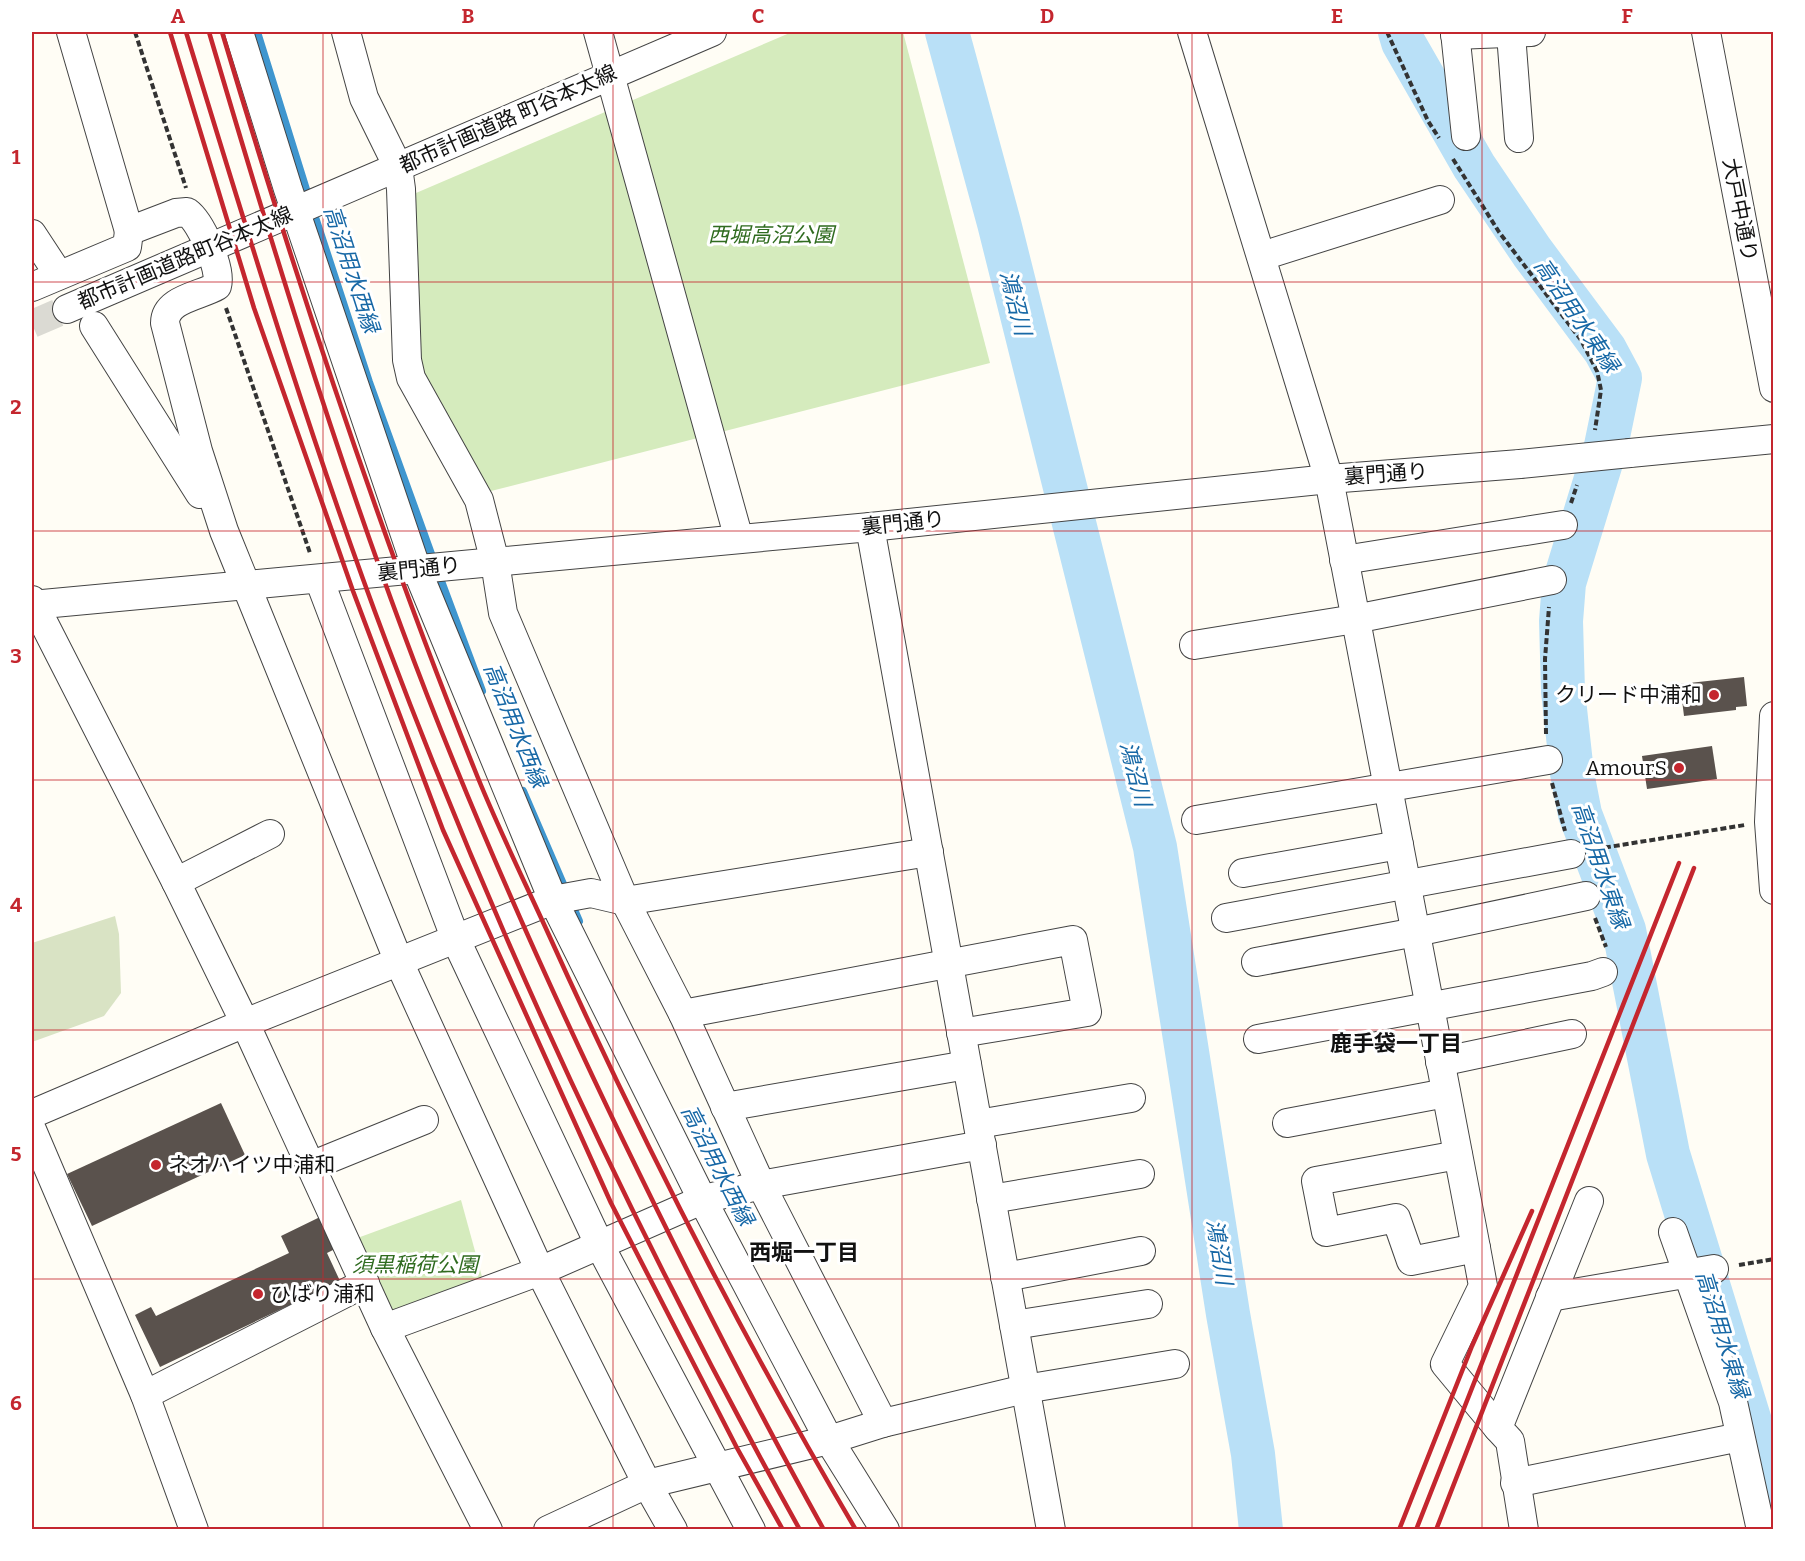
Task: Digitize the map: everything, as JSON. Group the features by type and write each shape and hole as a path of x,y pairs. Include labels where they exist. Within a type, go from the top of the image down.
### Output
{"street":[{"path":"32,287 127,247 129,231 71,32"},
{"path":"239,32 306,207 429,569 556,899 711,1197 829,1440 885,1530"},
{"path":"346,32 364,98 398,167 401,189 407,360 411,378 479,500 495,562 503,613 625,901 683,1014 761,1185 883,1423"},
{"path":"598,32 739,539"},
{"name":"都市計画道路 町谷本太線","path":"306,207 610,74 712,32"},
{"path":"1192,32 1329,479 1416,932 1483,1286 1445,1364 1510,1441 1524,1530"},
{"name":"大戸中通り","path":"1706,32 1773,388"},
{"path":"1452,143 1455,33 1521,33 1519,138"},
{"path":"1262,256 1440,200"},
{"name":"都市計画道路町谷本太線","path":"67,309 306,207"},
{"path":"129,231 176,213 187,212 193,217 218,268 220,278 217,286 176,304 168,311 165,323 198,451 224,531 399,962 540,1270 647,1485 673,1530"},
{"path":"32,234 59,275"},
{"path":"94,326 224,531"},
{"name":"裏門通り","path":"32,603 429,569 870,527 1329,479 1520,464 1773,439"},
{"path":"1344,560 1563,525"},
{"path":"870,527 1051,1530"},
{"path":"319,579 456,940 600,1246 751,1530"},
{"path":"1194,645 1355,619 1552,580"},
{"path":"32,603 176,882 245,1023 385,1329 488,1530"},
{"path":"1773,716 1769,822 1773,890"},
{"path":"1196,820 1548,760"},
{"path":"176,882 270,834"},
{"path":"1243,873 1399,845"},
{"path":"32,1114 245,1023 556,899 591,893 625,901 928,852"},
{"path":"1226,918 1584,852"},
{"path":"1256,962 1416,932 1586,896"},
{"path":"683,1014 1073,940 1087,1012 961,1033"},
{"path":"1258,1039 1597,974"},
{"path":"1440,1062 1572,1034"},
{"path":"725,1107 967,1065"},
{"path":"1287,1123 1446,1093"},
{"path":"385,1329 600,1246 711,1197 1131,1098"},
{"path":"311,1166 424,1120"},
{"path":"32,1130 145,1395 194,1530"},
{"path":"1458,1155 1316,1181 1326,1232 1396,1218 1411,1261 1476,1248"},
{"path":"991,1199 1140,1174"},
{"path":"1498,1428 1589,1201"},
{"path":"1673,1232 1698,1272 1732,1402 1761,1530"},
{"path":"1005,1277 1141,1251"},
{"path":"1550,1297 1698,1272"},
{"path":"145,1395 365,1283"},
{"path":"1014,1325 1148,1304"},
{"path":"548,1530 647,1485 716,1466 829,1440 883,1423 1025,1389 1175,1364"},
{"path":"1515,1483 1740,1437"}],"path":[{"path":"135,32 193,217"},
{"path":"1387,32 1428,121 1452,143 1499,232 1581,340 1597,371 1601,390 1599,414 1594,433"},
{"path":"217,286 319,579"},
{"path":"1584,852 1769,822"},
{"path":"1698,1272 1773,1259"}],"green space":[{"name":"西堀高沼公園","path":"792,32 903,32 990,363 491,491 419,374 409,196"},
{"path":"115,916 119,934 121,993 104,1016 32,1042 32,943"},
{"name":"須黒稲荷公園","path":"461,1200 484,1284 385,1328 352,1240"}],"building":[{"name":"クリード中浦和","path":"1744,677 1747,706 1736,707 1736,710 1684,716 1680,684"},
{"name":"AmourS","path":"1712,746 1717,779 1647,789 1642,756"},
{"name":"ネオハイツ中浦和","path":"221,1103 245,1155 92,1226 67,1174"},
{"name":"ひばり浦和","path":"320,1217 335,1249 327,1253 340,1281 160,1367 135,1315 151,1307 156,1316 289,1253 281,1236"}],"waterway":[{"name":"高沼用水西縁","path":"257,32 309,199"},
{"name":"鴻沼川","path":"947,32 999,223 1155,847 1228,1314 1253,1454 1261,1530"},
{"name":"高沼用水東縁","path":"1400,32 1403,42 1474,166 1532,252 1605,350 1620,378 1606,446 1564,583 1561,621 1563,691 1572,773 1580,814 1624,930 1668,1154 1774,1500"},
{"name":"高沼用水西縁","path":"313,211 369,382 434,562"},
{"name":"高沼用水西縁","path":"438,573 482,691"},
{"name":"高沼用水西縁","path":"523,791 579,921"}],"tunnel":[{"path":"32,324 67,309"}],"railway":[{"path":"170,32 254,308 353,591 443,830 611,1203 737,1448 783,1530"},
{"path":"186,32 332,492 431,758 526,983 577,1094 685,1314 800,1530"},
{"path":"209,32 324,407 375,555 452,758 534,950 622,1138 720,1335 824,1530"},
{"path":"222,32 339,403 404,586 482,789 656,1161 773,1384 856,1530"},
{"path":"1416,1530 1679,863"},
{"path":"1436,1530 1694,868"},
{"path":"1399,1530 1472,1346 1532,1211"}],"place":[{"name":"クリード中浦和","path":"1714,695"},
{"name":"AmourS","path":"1679,768"},
{"name":"ネオハイツ中浦和","path":"156,1165"},
{"name":"ひばり浦和","path":"258,1294"}],"district":[{"name":"鹿手袋一丁目","path":"1396,1043"},
{"name":"西堀一丁目","path":"804,1252"}]}
